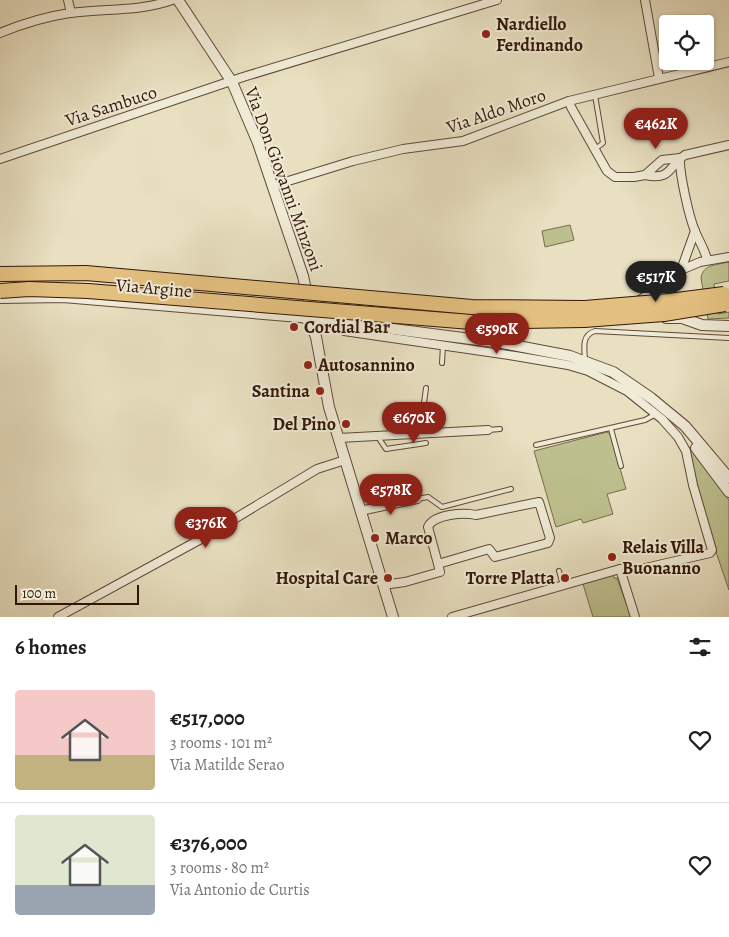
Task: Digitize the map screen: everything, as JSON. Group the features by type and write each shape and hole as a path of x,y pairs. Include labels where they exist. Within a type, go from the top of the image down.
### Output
{"highway":[{"path":"0,274 86,274 472,308 584,308 669,301 724,299 664,314 584,320 471,322 88,291 29,289 0,291"}],"street":[{"path":"68,0 71,13"},
{"path":"130,0 133,9"},
{"path":"0,33 27,21 71,13 133,9 158,5 172,0"},
{"name":"Via Don Giovanni Minzoni","path":"178,0 232,82 258,143 303,276 307,301"},
{"name":"Via Sambuco","path":"0,159 243,78 497,0"},
{"path":"645,0 659,78"},
{"name":"Via Aldo Moro","path":"272,186 353,161 403,149 463,141 569,101 729,62"},
{"path":"569,101 594,150 607,171 614,177 645,175 653,177 665,174 670,172 680,158 685,155 729,145"},
{"path":"645,175 662,160 680,158"},
{"path":"680,158 681,173 695,231 707,259 710,260"},
{"path":"682,270 695,231"},
{"path":"614,315 660,287 690,265 729,257"},
{"path":"0,284 29,282 89,285 307,301 472,317 585,318 614,315 682,318 702,325 729,326"},
{"name":"Via Argine","path":"0,298 63,297 306,318 538,349 585,361 614,372 668,411"},
{"path":"306,318 312,326 316,337 329,407 393,617"},
{"path":"316,337 322,320 344,330 515,356 568,365 588,371 627,391 656,414 678,437 686,451 693,485 712,550 710,553 641,569 620,569 452,617"},
{"path":"668,411 685,426 729,478"},
{"path":"668,411 729,492"},
{"path":"339,438 488,430"},
{"path":"58,617 201,538 317,469 345,460"},
{"path":"360,511 417,499"},
{"path":"383,585 405,582 440,572 428,527 436,518 467,512 476,515 540,502 550,538 548,543 495,557 489,549 438,564"},
{"path":"620,569 635,617"}],"lane":[{"path":"594,150 603,143 595,95"},
{"path":"585,361 584,343 587,336 595,331 729,338"},
{"path":"442,363 443,345"},
{"path":"424,402 426,388"},
{"path":"536,445 611,429 645,420 656,414"},
{"path":"424,418 424,432"},
{"path":"488,430 500,429"},
{"path":"611,429 621,466"},
{"path":"377,435 386,449 426,442"},
{"path":"417,499 428,497 442,506 511,489"},
{"path":"558,572 562,585"}],"green space":[{"path":"570,225 574,240 545,247 542,231"},
{"path":"729,262 729,281 714,284 718,314 729,312 729,318 708,319 701,278 702,273 711,266"},
{"path":"607,432 610,434 626,489 607,494 613,514 583,523 581,519 556,527 534,451"},
{"path":"687,445 729,500 729,590 703,514"},
{"path":"613,575 614,578 617,578 631,617 593,617 583,584"}],"place":[{"name":"Nardiello Ferdinando","path":"486,34"},
{"name":"Cordial Bar","path":"294,327"},
{"name":"Autosannino","path":"308,365"},
{"name":"Santina","path":"320,391"},
{"name":"Del Pino","path":"346,424"},
{"name":"Marco","path":"375,538"},
{"name":"Relais Villa Buonanno","path":"612,557"},
{"name":"Hospital Care","path":"388,578"},
{"name":"Torre Platta","path":"565,578"}]}
